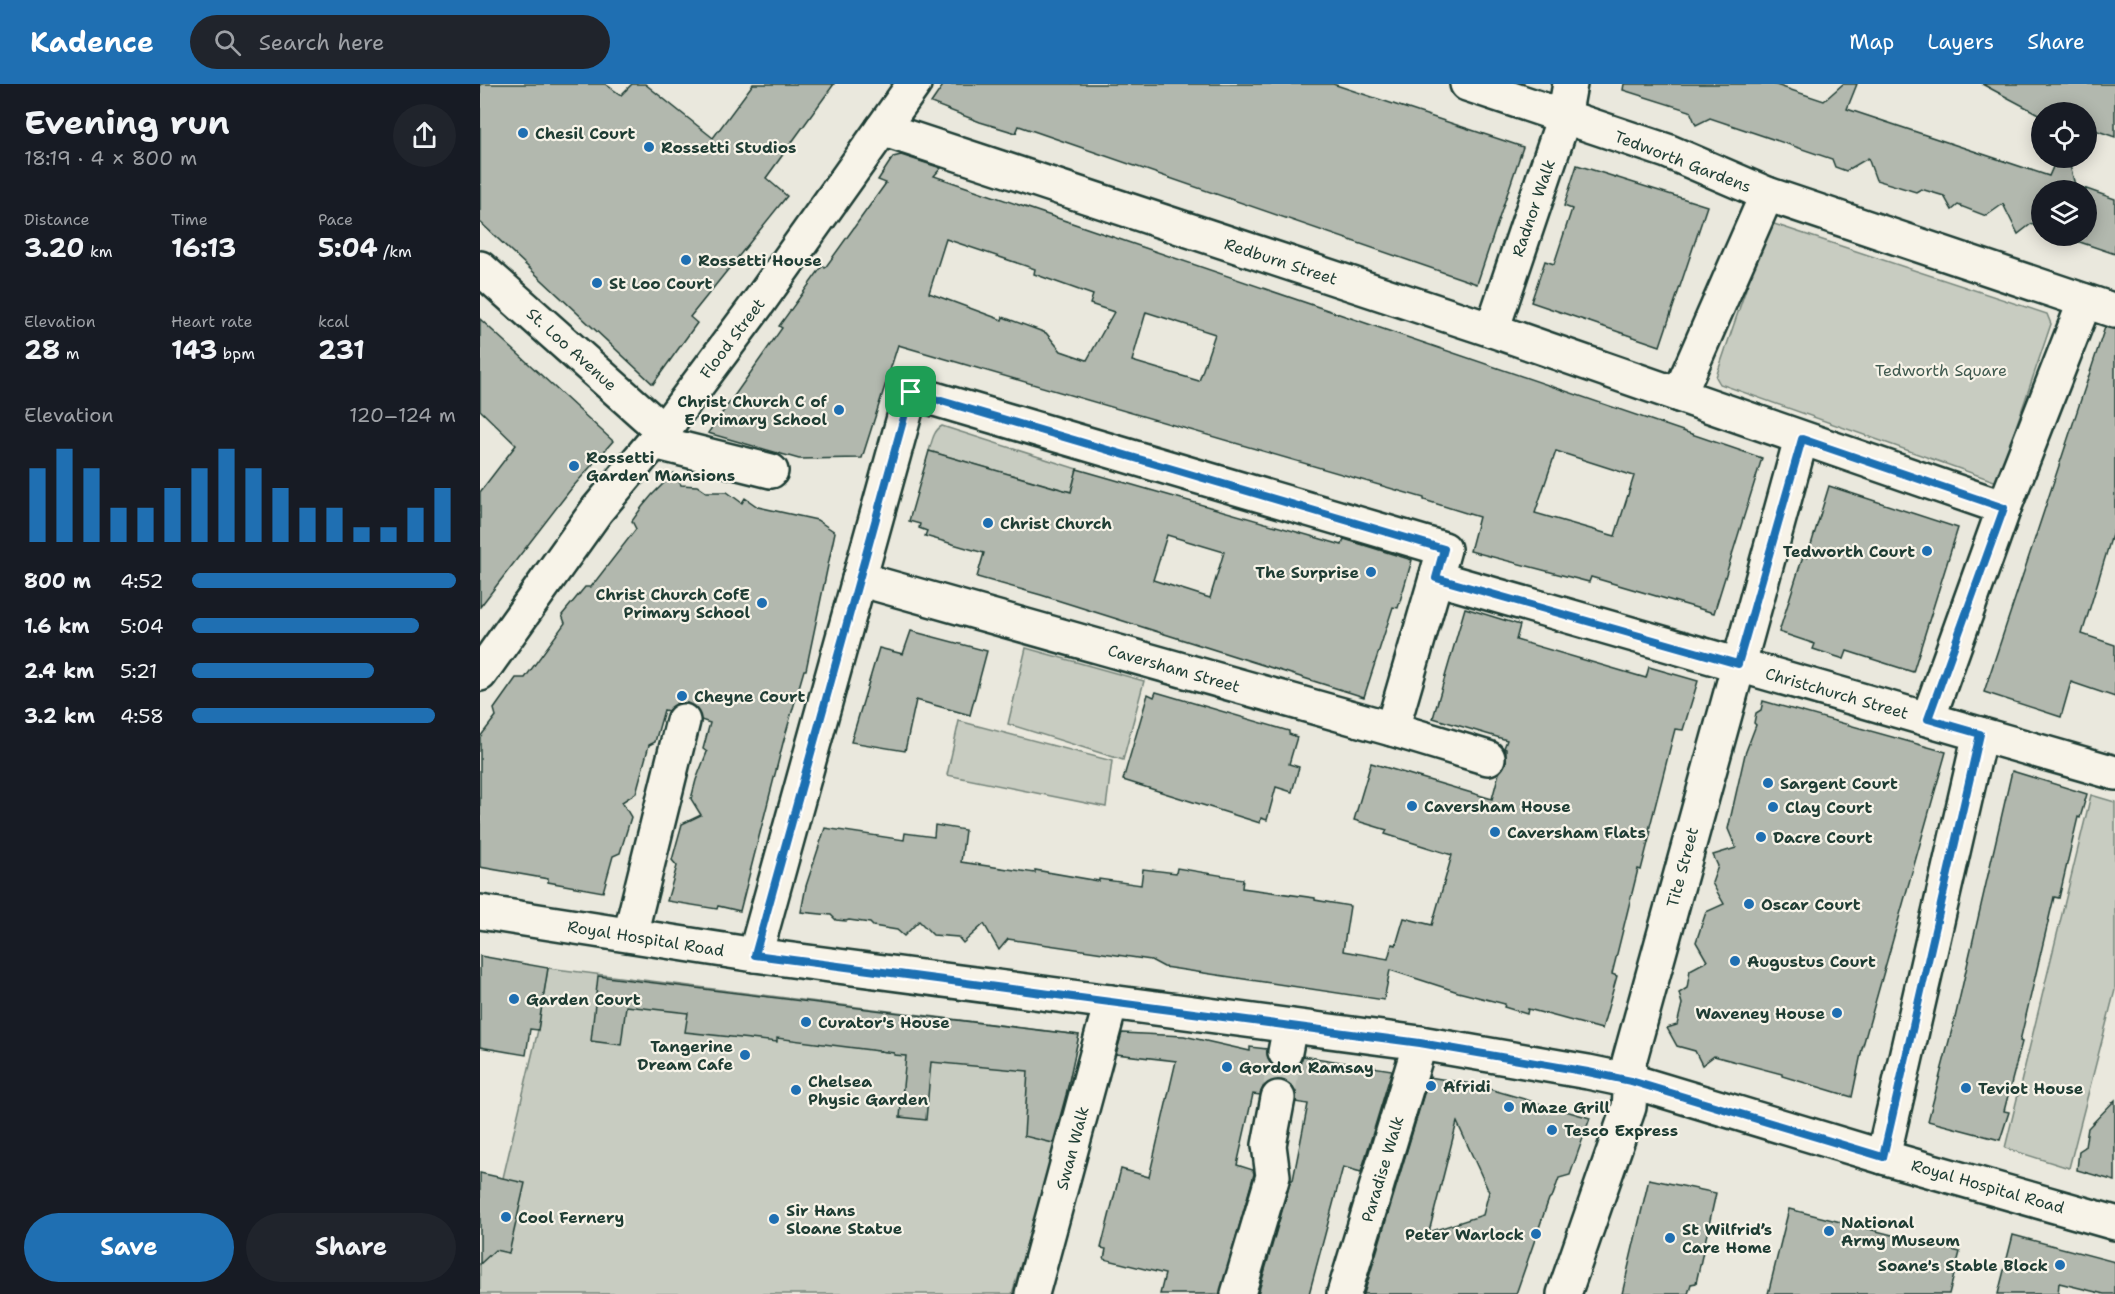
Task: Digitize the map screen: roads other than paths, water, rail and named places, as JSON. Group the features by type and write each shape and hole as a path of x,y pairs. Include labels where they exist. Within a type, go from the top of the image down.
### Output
{"street":[{"name":"Flood Street","path":"480,674 597,510 659,436 759,302 914,84"},
{"name":"Tedworth Gardens","path":"1467,84 1667,151 1767,194"},
{"name":"Radnor Walk","path":"1492,330 1564,117 1570,84"},
{"name":"Redburn Street","path":"882,129 1492,330 1679,395"},
{"path":"1928,719 2004,508 2100,306 1767,194 1679,395 2004,508"},
{"name":"St. Loo Avenue","path":"480,268 659,436"},
{"path":"755,955 911,392 1444,549 1392,729"},
{"path":"659,436 771,471"},
{"name":"Tite Street","path":"1564,1294 1629,1107 1631,1081 1629,1062 1802,439"},
{"name":"Christchurch Street","path":"1436,578 2115,773"},
{"name":"Caversham Street","path":"859,579 1488,758"},
{"path":"630,935 684,721"},
{"path":"1883,1157 1980,734"},
{"name":"Royal Hospital Road","path":"480,912 755,955 1111,1002 1288,1039 1420,1043 1588,1072 1631,1081 1883,1157 2115,1223"},
{"name":"Swan Walk","path":"1032,1294 1111,1002"},
{"name":"Paradise Walk","path":"1344,1294 1420,1043"},
{"path":"1238,1294 1273,1176 1269,1144 1278,1098"}],"tunnel":[{"path":"1278,1098 1285,1052"}],"place":[{"name":"Chesil Court","path":"523,133"},
{"name":"Rossetti Studios","path":"649,147"},
{"name":"Rossetti House","path":"686,260"},
{"name":"St Loo Court","path":"597,283"},
{"name":"Christ Church C of E Primary School","path":"839,410"},
{"name":"Rossetti Garden Mansions","path":"574,466"},
{"name":"Christ Church","path":"988,523"},
{"name":"Tedworth Court","path":"1927,551"},
{"name":"The Surprise","path":"1371,572"},
{"name":"Christ Church CofE Primary School","path":"762,603"},
{"name":"Cheyne Court","path":"682,696"},
{"name":"Sargent Court","path":"1768,783"},
{"name":"Caversham House","path":"1412,806"},
{"name":"Clay Court","path":"1773,807"},
{"name":"Caversham Flats","path":"1495,832"},
{"name":"Dacre Court","path":"1761,837"},
{"name":"Oscar Court","path":"1749,904"},
{"name":"Augustus Court","path":"1735,961"},
{"name":"Garden Court","path":"514,999"},
{"name":"Waveney House","path":"1837,1013"},
{"name":"Curator's House","path":"806,1022"},
{"name":"Tangerine Dream Cafe","path":"745,1055"},
{"name":"Gordon Ramsay","path":"1227,1067"},
{"name":"Afridi","path":"1431,1086"},
{"name":"Teviot House","path":"1966,1088"},
{"name":"Chelsea Physic Garden","path":"796,1090"},
{"name":"Maze Grill","path":"1509,1107"},
{"name":"Tesco Express","path":"1552,1130"},
{"name":"Cool Fernery","path":"506,1217"},
{"name":"Sir Hans Sloane Statue","path":"774,1219"},
{"name":"National Army Museum","path":"1829,1231"},
{"name":"Peter Warlock","path":"1536,1234"},
{"name":"St Wilfrid’s Care Home","path":"1670,1238"},
{"name":"Soane's Stable Block","path":"2060,1265"}],"park label":[{"name":"Tedworth Square","path":"1941,370"}]}
